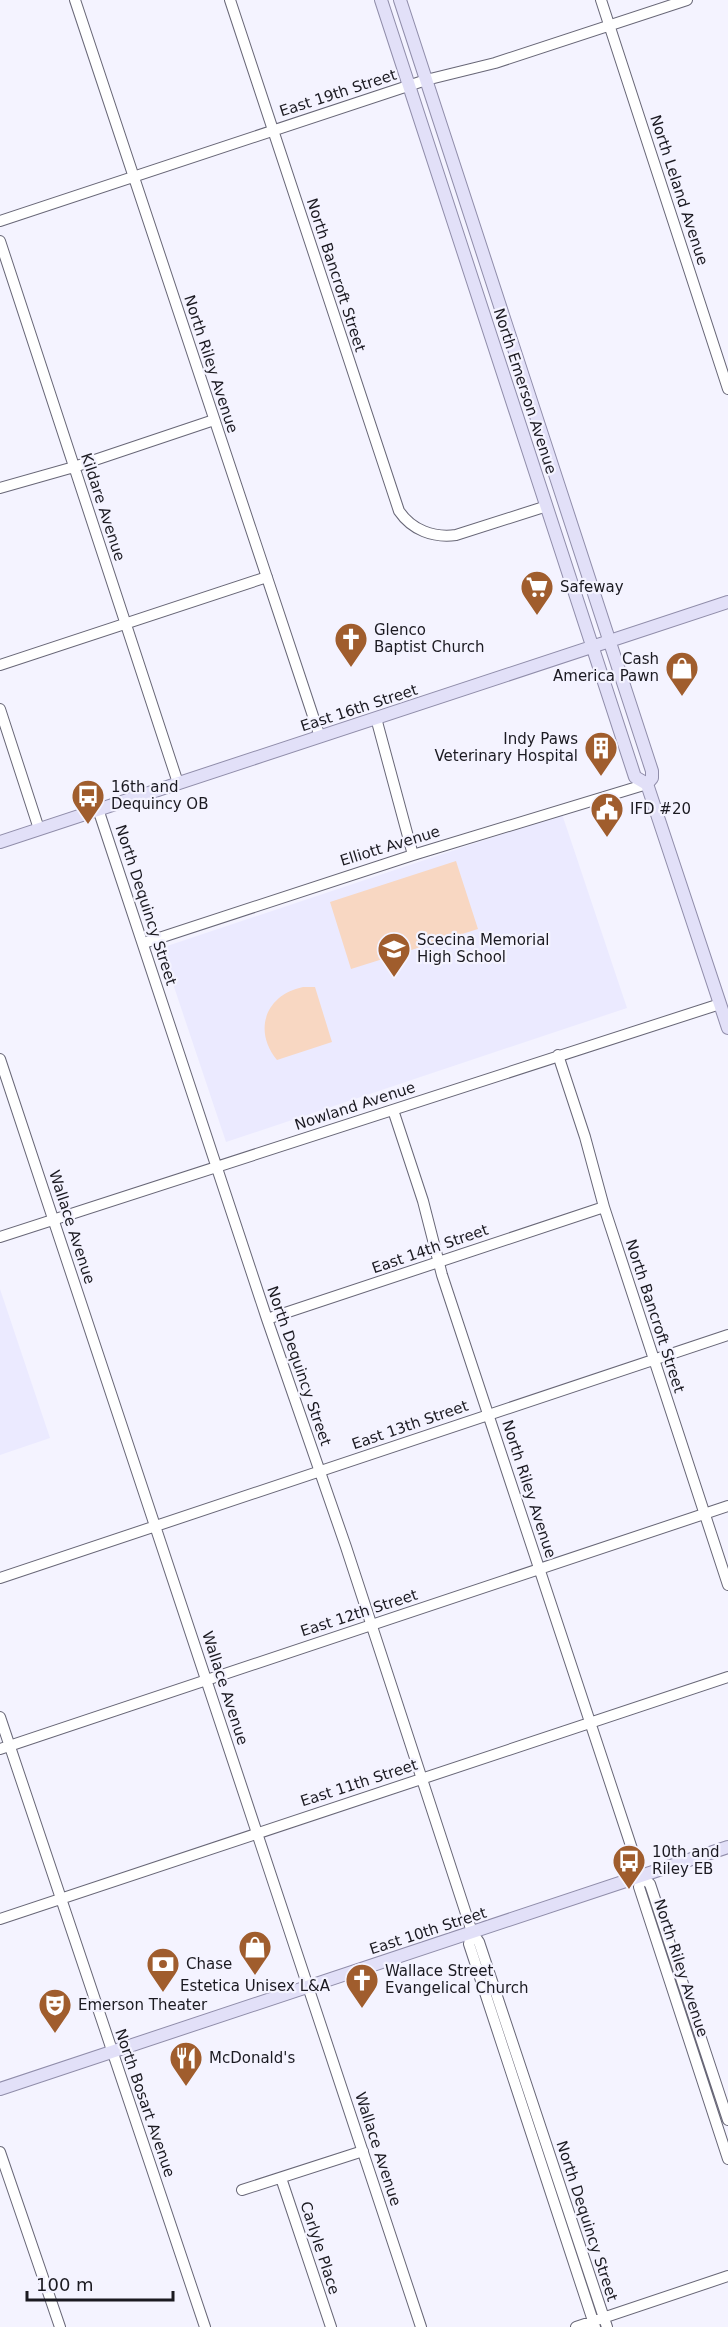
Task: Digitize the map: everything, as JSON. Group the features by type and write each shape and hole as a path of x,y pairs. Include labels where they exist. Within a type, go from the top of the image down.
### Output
{"main road":[{"name":"North Emerson Avenue","path":"381,0 635,777 647,784 728,1028"},
{"name":"North Emerson Avenue","path":"400,0 652,771 652,778 647,784"},
{"name":"East 16th Street","path":"0,842 728,602"},
{"name":"East 10th Street","path":"0,2090 728,1847"}],"street":[{"name":"North Riley Avenue","path":"75,0 320,736"},
{"name":"North Bancroft Street","path":"230,0 394,502 401,515 426,533 441,536 456,535 547,506"},
{"name":"North Leland Avenue","path":"601,0 728,389"},
{"name":"East 19th Street","path":"0,221 409,85 495,63 687,0"},
{"name":"Kildare Avenue","path":"0,241 178,783"},
{"path":"0,488 74,467 214,420"},
{"path":"0,665 267,577"},
{"path":"0,710 39,829"},
{"path":"376,718 413,855"},
{"name":"Elliott Avenue","path":"144,943 413,855 647,784"},
{"name":"North Dequincy Street","path":"98,810 144,943 216,1168 372,1625 472,1932 469,1944 534,2126 600,2323"},
{"name":"Nowland Avenue","path":"0,1237 720,1004"},
{"name":"North Bancroft Street","path":"558,1056 585,1137 604,1207 728,1585"},
{"name":"Wallace Avenue","path":"1,1065 421,2327"},
{"name":"North Riley Avenue","path":"393,1110 488,1415 641,1876 639,1887 728,2159"},
{"name":"East 14th Street","path":"267,1319 604,1207"},
{"name":"East 13th Street","path":"0,1578 728,1335"},
{"name":"East 12th Street","path":"5,1747 728,1506"},
{"name":"East 11th Street","path":"0,1919 728,1677"},
{"name":"North Bosart Avenue","path":"0,1717 5,1747 60,1899 205,2327"},
{"name":"North Riley Avenue","path":"641,1876 650,1884 728,2120"},
{"path":"699,2070 710,2066"},
{"path":"242,2190 363,2151"},
{"path":"0,2152 60,2327"},
{"name":"Carlyle Place","path":"281,2178 331,2327"},
{"path":"576,2327 600,2323 728,2276"}],"shaded area":[{"name":"Scecina Memorial High School","path":"562,814 627,1008 226,1142 161,948"},
{"path":"456,861 478,929 351,969 330,902"},
{"path":"303,987 315,987 332,1042 277,1060 266,1037 267,1016 272,1006 280,998 290,991"},
{"path":"0,1289 50,1438 0,1455"}],"place":[{"name":"Safeway","path":"537,616"},
{"name":"Glenco Baptist Church","path":"351,668"},
{"name":"Cash America Pawn","path":"682,697"},
{"name":"Indy Paws Veterinary Hospital","path":"601,777"},
{"name":"16th and Dequincy OB","path":"88,825"},
{"name":"IFD #20","path":"607,838"},
{"name":"Scecina Memorial High School","path":"394,978"},
{"name":"10th and Riley EB","path":"629,1890"},
{"name":"Estetica Unisex L&A","path":"255,1976"},
{"name":"Chase","path":"163,1993"},
{"name":"Wallace Street Evangelical Church","path":"362,2009"},
{"name":"Emerson Theater","path":"55,2034"},
{"name":"McDonald's","path":"186,2087"}]}
